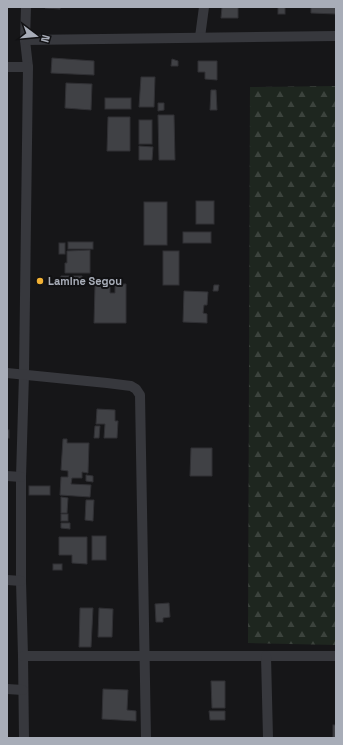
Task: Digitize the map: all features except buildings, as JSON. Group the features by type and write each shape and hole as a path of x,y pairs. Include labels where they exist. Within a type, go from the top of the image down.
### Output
{"street":[{"path":"24,738 21,476 24,374 28,67 25,40 26,7"},
{"path":"200,37 204,7"},
{"path":"25,40 336,36"},
{"path":"7,67 28,67"},
{"path":"7,373 131,386 136,389 140,395 146,738"},
{"path":"7,476 21,476"},
{"path":"7,580 22,581"},
{"path":"23,656 336,656"},
{"path":"266,656 268,738"},
{"path":"7,689 23,690"}],"green space":[{"path":"336,86 336,645 248,643 250,87"}],"place":[{"name":"Lamine Segou","path":"40,281"}]}
